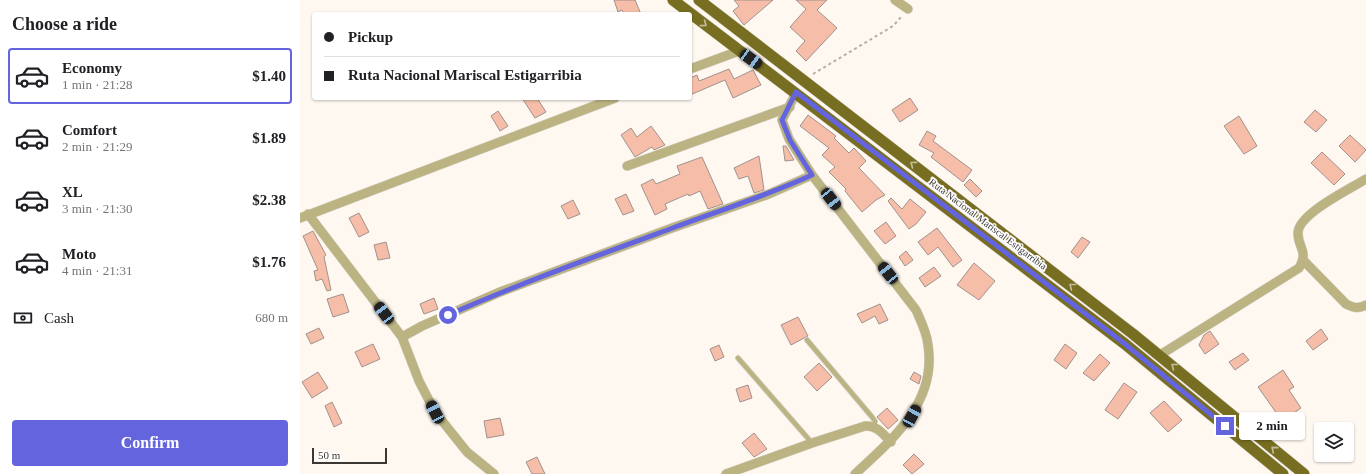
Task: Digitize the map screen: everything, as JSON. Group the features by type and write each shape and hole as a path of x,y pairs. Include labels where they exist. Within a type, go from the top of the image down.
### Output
{"highway":[{"name":"Ruta Nacional Mariscal Estigarribia","path":"673,0 689,12"},
{"name":"Ruta Nacional Mariscal Estigarribia","path":"699,0 1160,355 1304,474"},
{"name":"Ruta Nacional Mariscal Estigarribia","path":"692,15 796,92 1125,344 1282,474"}],"street":[{"path":"895,0 908,9"},
{"path":"692,68 739,51"},
{"path":"796,92 782,120 790,140 812,175 916,310 929,345 926,386 922,398 912,416 891,442 855,474"},
{"path":"494,474 467,452 435,412 419,381 402,337 304,216 610,100"},
{"path":"627,166 790,106"},
{"path":"402,337 422,326 500,292 672,228 769,194 812,175"},
{"path":"1160,355 1299,268 1304,260 1304,251 1298,235 1299,226 1309,215 1366,179"},
{"path":"1304,260 1346,304 1353,308 1360,308 1366,305"},
{"path":"726,474 812,443 865,426 874,426 891,442"}],"lane":[{"path":"807,340 872,417 875,424 874,426"},
{"path":"738,358 812,443"}],"path":[{"path":"803,80 893,26 908,9"}],"building":[{"path":"614,0 635,0 640,12 623,12 622,10 618,12"},
{"path":"734,0 773,0 744,25 733,11 739,6"},
{"path":"796,0 827,0 817,10 837,28 806,61 796,51 805,41 790,27 806,9"},
{"path":"729,69 734,79 753,70 761,85 733,98 725,80 692,94 692,77 697,75 699,81"},
{"path":"910,98 918,110 900,122 892,110"},
{"path":"523,100 538,100 546,112 535,118"},
{"path":"1315,110 1327,120 1316,132 1304,122"},
{"path":"498,111 508,126 500,131 491,116"},
{"path":"808,115 836,136 834,138 849,153 854,148 866,161 859,168 885,195 876,200 862,212 845,191 846,189 829,172 835,167 822,155 829,148 800,126"},
{"path":"1239,116 1257,146 1244,154 1224,126"},
{"path":"651,126 665,145 654,150 652,147 635,157 621,135 631,128 637,137"},
{"path":"927,131 936,136 933,141 972,170 963,182 931,157 934,153 919,145"},
{"path":"1350,135 1366,150 1355,162 1339,146"},
{"path":"783,146 786,146 794,160 785,161"},
{"path":"1322,152 1345,174 1334,185 1311,163"},
{"path":"759,156 764,190 754,193 748,176 739,179 734,168"},
{"path":"702,157 723,204 708,209 700,191 689,196 688,194 665,204 667,209 655,215 641,185 653,179 656,184 680,174 677,166"},
{"path":"970,179 982,191 976,197 964,185"},
{"path":"626,194 634,211 623,215 615,199"},
{"path":"891,198 902,209 910,199 926,212 916,224 909,229 888,201"},
{"path":"573,200 580,214 568,219 561,206"},
{"path":"359,213 369,232 359,237 349,218"},
{"path":"886,222 896,236 885,244 874,231"},
{"path":"937,228 962,260 953,267 938,247 928,255 918,242"},
{"path":"313,231 326,255 324,257 331,290 327,291 322,279 316,281 314,271 318,270 303,236"},
{"path":"1082,237 1090,242 1078,258 1071,252"},
{"path":"386,242 390,258 378,260 374,245"},
{"path":"906,251 913,260 905,266 899,257"},
{"path":"974,263 995,281 979,300 957,285"},
{"path":"934,267 941,276 925,287 919,278"},
{"path":"343,294 349,312 333,317 327,299"},
{"path":"434,298 438,309 424,314 420,304"},
{"path":"880,304 888,320 879,324 875,316 862,323 857,314"},
{"path":"798,317 808,336 791,345 781,325"},
{"path":"319,328 324,338 311,344 306,334"},
{"path":"1321,329 1328,339 1313,350 1306,341"},
{"path":"1210,331 1219,344 1205,354 1199,345 1204,335"},
{"path":"373,344 380,359 362,367 355,352"},
{"path":"1065,344 1077,353 1066,369 1054,360"},
{"path":"719,345 724,357 715,361 710,349"},
{"path":"1243,353 1249,360 1235,370 1229,362"},
{"path":"1100,354 1110,363 1094,381 1083,373"},
{"path":"819,363 832,377 817,391 804,377"},
{"path":"1283,370 1294,387 1289,390 1301,408 1282,421 1258,387"},
{"path":"318,372 328,388 312,398 302,382"},
{"path":"914,372 921,376 919,384 910,379"},
{"path":"1124,383 1137,392 1118,419 1105,410"},
{"path":"748,385 752,398 740,402 736,389"},
{"path":"1164,401 1182,420 1168,432 1150,413"},
{"path":"332,402 342,423 334,427 325,406"},
{"path":"887,408 898,420 888,429 877,417"},
{"path":"500,418 504,435 487,438 484,421"},
{"path":"754,433 767,449 754,457 742,443"},
{"path":"914,454 924,464 912,474 903,465"},
{"path":"537,457 545,474 532,474 526,462"}],"route":[{"path":"448,315 500,292 672,228 769,194 812,175 790,140 782,120 796,92 1125,344 1225,426"}]}
